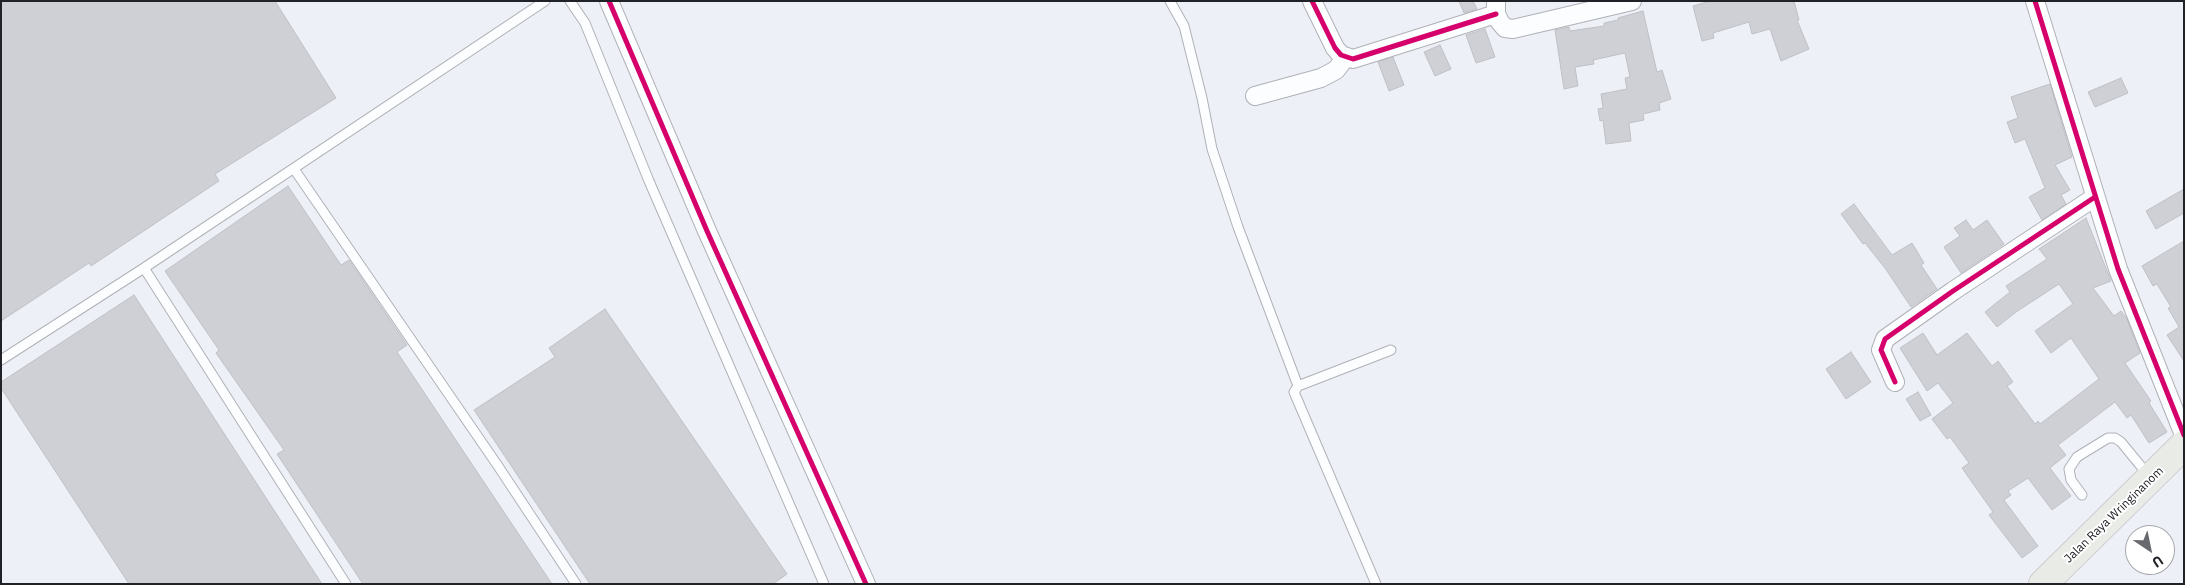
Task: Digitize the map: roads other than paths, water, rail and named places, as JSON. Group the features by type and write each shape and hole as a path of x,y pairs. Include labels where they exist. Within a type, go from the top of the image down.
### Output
{"main road":[{"name":"Jalan Raya Wringinanom","path":"2043,584 2184,445"}],"street":[{"path":"608,1 707,231 866,584"},
{"path":"1312,1 1335,48 1346,58 1353,59 1496,8 1505,28 1513,29 1632,1"},
{"path":"2035,1 2118,269 2184,436"},
{"path":"1255,96 1321,78 1336,70 1346,58"},
{"path":"1895,382 1881,350 1885,339 1953,291 2095,197"}],"lane":[{"path":"1,360 144,268 545,1"},
{"path":"570,1 585,23 649,181 824,584"},
{"path":"1170,1 1184,26 1202,98 1212,149 1238,227 1298,386"},
{"path":"294,169 498,466 576,584"},
{"path":"144,268 346,584"},
{"path":"1376,584 1294,392 1298,386 1391,350"},
{"path":"2082,495 2071,480 2069,469 2077,457 2108,438 2115,438 2121,442 2151,478"}]}
